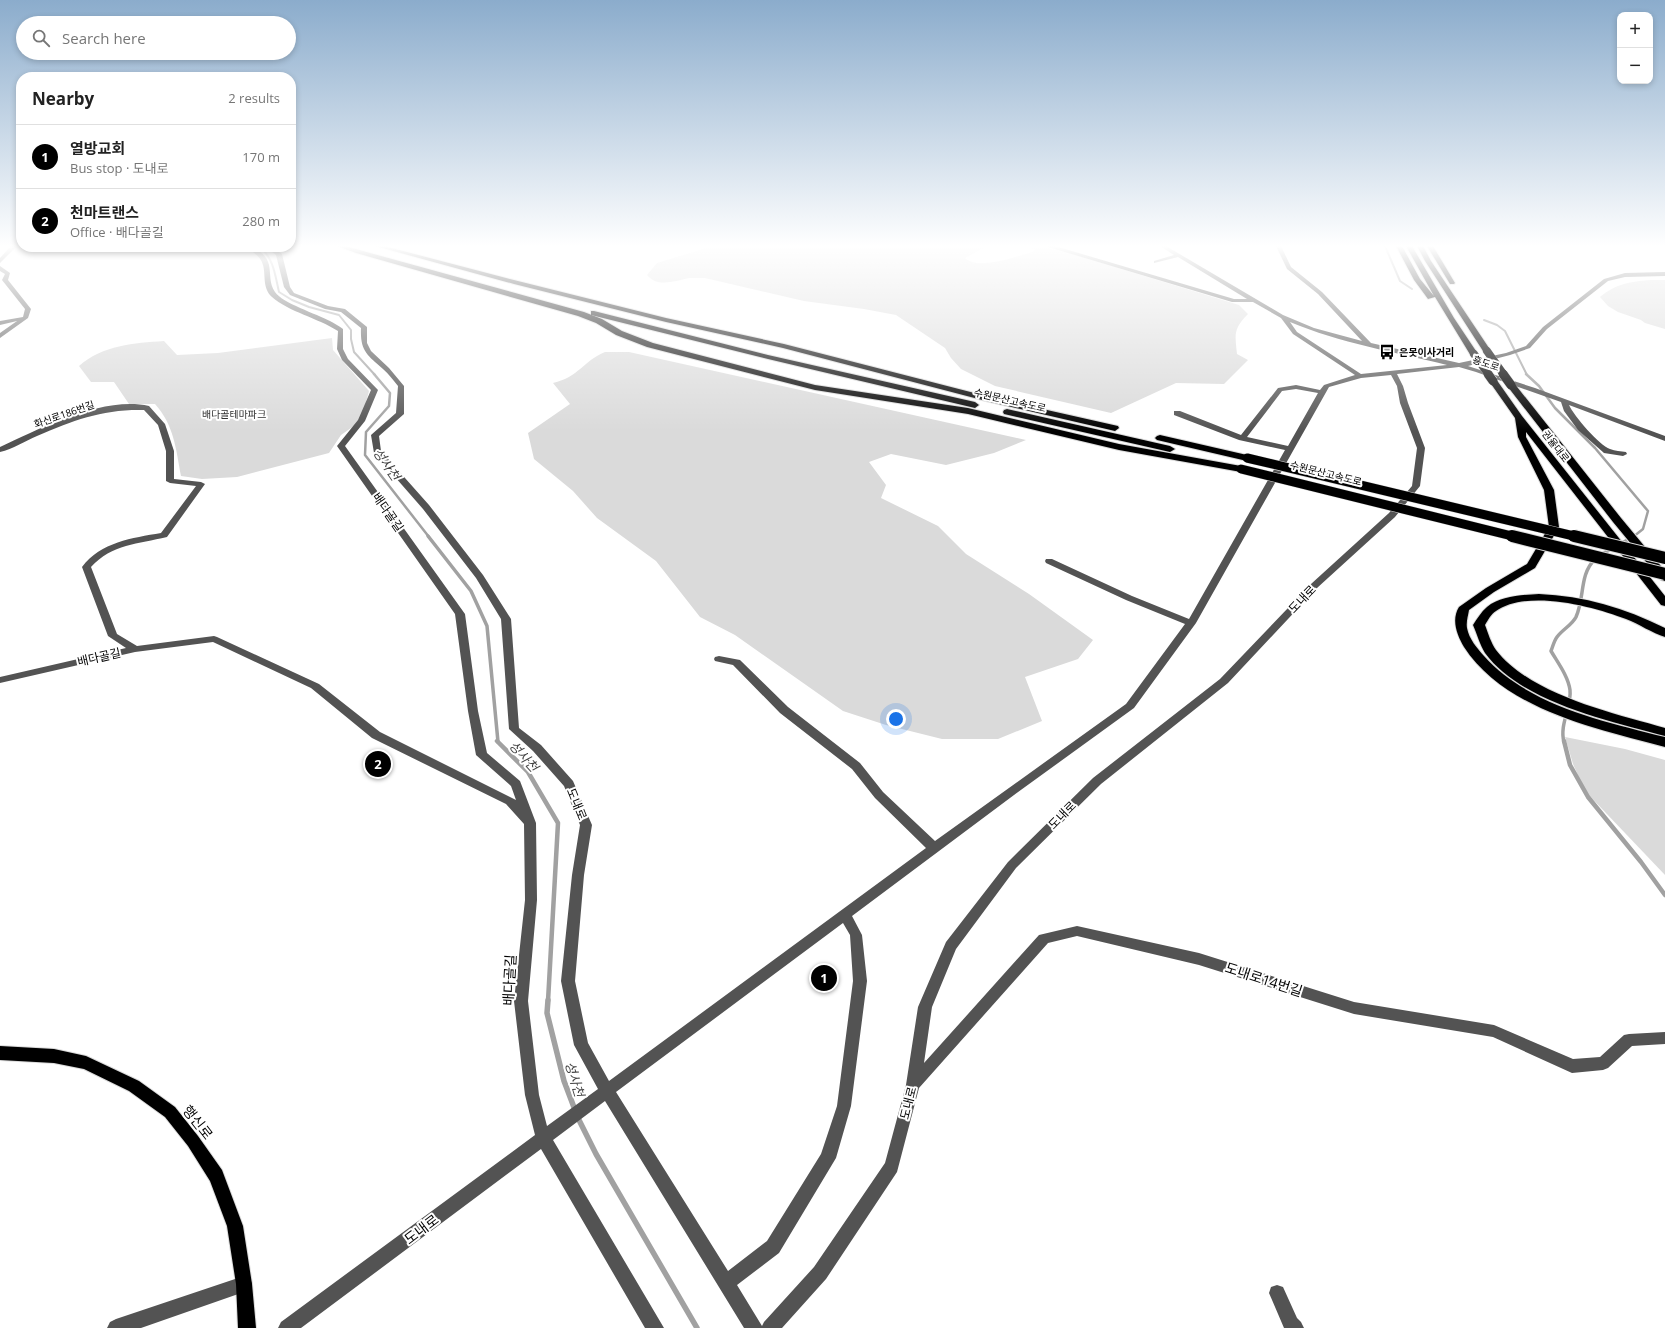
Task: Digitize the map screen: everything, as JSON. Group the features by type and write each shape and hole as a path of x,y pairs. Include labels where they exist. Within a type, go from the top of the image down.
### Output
{"highway":[{"path":"559,308 581,314 608,326 619,333 668,351 815,387 968,411 1119,447 1244,464 1665,574"},
{"name":"수원문산고속도로","path":"575,308 760,356 1665,558"},
{"name":"수원문산고속도로","path":"619,308 784,346 1244,464 1665,568"},
{"path":"1440,308 1456,328"},
{"path":"1445,308 1456,328"},
{"path":"1459,308 1473,330"},
{"path":"1463,308 1473,330"},
{"name":"권율대로","path":"1456,328 1519,418 1664,603"},
{"name":"권율대로","path":"1473,330 1511,385 1617,520 1665,578"},
{"path":"734,366 722,360 652,341 641,336 823,382 966,403"},
{"path":"1519,418 1522,437 1549,490 1554,527 1531,566 1490,590 1463,609 1461,627 1466,641 1479,659 1499,678 1592,717 1665,742"},
{"path":"1535,693 1490,651 1479,625 1491,609 1515,600 1538,598 1560,599 1593,604 1624,614 1665,633"},
{"path":"1592,717 1665,732"}],"main road":[{"name":"행신로","path":"0,1053 54,1056 86,1063 134,1086 170,1112 193,1141 216,1176 235,1226 244,1284 247,1328"}],"street":[{"path":"0,336 26,317 27,308"},
{"name":"배다골길","path":"296,308 328,322 341,330 340,349 345,360 375,390 361,421 341,446 460,614 473,711 482,755 516,784 530,823 531,900 521,1001 532,1095 549,1134 655,1328"},
{"name":"도내로","path":"327,308 343,310 364,327 363,341 368,354 388,370 401,386 400,414 375,435 377,451 426,507 480,577 506,619 514,729 537,748 569,784 586,825 578,874 568,981 581,1045 602,1095 754,1328"},
{"name":"흥도로","path":"1267,308 1281,316 1312,329 1463,366 1533,389 1665,439"},
{"path":"1334,308 1369,344"},
{"path":"602,1095 934,848 1130,706 1191,623 1326,386 1360,376 1463,366 1508,354 1528,347 1545,328 1570,308"},
{"path":"1281,316 1295,333 1360,376"},
{"path":"0,323 26,317"},
{"name":"도내로","path":"770,1328 820,1273 892,1167 913,1085 926,1007 951,946 1012,865 1097,781 1224,681 1314,586 1392,515 1416,486 1421,448 1404,403 1400,386 1393,372"},
{"path":"1242,438 1280,388 1296,387 1322,392"},
{"path":"1561,400 1586,433 1607,451 1623,454"},
{"name":"화신로186번길","path":"0,450 33,435 90,414 124,407 146,408 161,424 170,451 170,481 201,484 164,535 126,542 110,547 93,558 86,567 113,636 135,649"},
{"path":"1177,413 1242,438 1289,449"},
{"path":"1049,561 1129,598 1191,623"},
{"name":"배다골길","path":"0,680 135,649 214,639 315,686 376,734 510,801 530,823"},
{"path":"719,659 736,662 784,710 856,766 880,795 934,848"},
{"path":"726,1283 773,1247 828,1158 844,1106 860,981 856,935 845,914"},
{"name":"도내로14번길","path":"913,1085 1044,939 1078,931 1199,958 1354,1008 1494,1031 1572,1066 1603,1062 1629,1040 1660,1038"},
{"name":"도내로","path":"287,1328 602,1095"},
{"path":"116,1328 244,1284"},
{"path":"1277,1293 1291,1324 1295,1328"}],"green space":[{"path":"856,308 1242,308 1248,314 1237,328 1237,354 1248,360 1224,384 1176,383 1111,413 995,386 961,369 951,358 945,348 896,315"},
{"path":"1611,308 1665,308 1665,329 1645,323 1641,320 1618,312"},
{"name":"배다골테마파크","path":"332,338 333,350 369,391 361,421 341,435 329,453 237,477 202,479 181,476 176,447 170,429 166,420 155,404 129,404 114,382 91,382 79,366 88,359 109,349 130,344 164,341 177,355 218,353"},
{"path":"605,352 629,352 1026,440 994,453 946,465 891,454 869,462 886,485 881,498 938,526 966,554 1029,594 1093,640 1078,659 1025,677 1042,721 998,739 942,739 886,725 843,711 735,635 700,617 656,561 597,518 573,491 534,459 528,433 570,404 553,383 569,377 591,360"},
{"path":"1565,737 1625,749 1665,760 1665,875 1585,791 1573,764"}],"waterway":[{"name":"성사천","path":"313,308 339,315 351,330 351,339 354,352 375,375"},
{"path":"1484,320 1497,325 1505,331 1527,375"},
{"name":"성사천","path":"374,374 390,393 389,406 366,432 365,455 429,537"},
{"path":"1527,375 1539,386 1555,408 1595,448 1648,511 1643,529 1633,537"},
{"name":"성사천","path":"428,536 471,591 487,626 498,742"},
{"path":"1620,544 1635,536"},
{"path":"1599,556 1611,549"},
{"path":"1564,742 1563,729 1570,690 1565,675 1551,651 1557,637 1576,617 1581,602 1584,579 1590,565 1595,559"},
{"path":"1564,741 1570,765 1588,797 1641,862 1665,895"},
{"name":"성사천","path":"498,742 528,772 558,823 548,1001"},
{"name":"성사천","path":"548,1000 547,1013 564,1081 575,1110"},
{"name":"성사천","path":"577,1116 596,1154 697,1328"}],"place":[{"name":"은못이사거리","path":"1387,352"},
{"name":"천마트랜스","path":"378,764"},
{"name":"열방교회","path":"824,978"}]}
